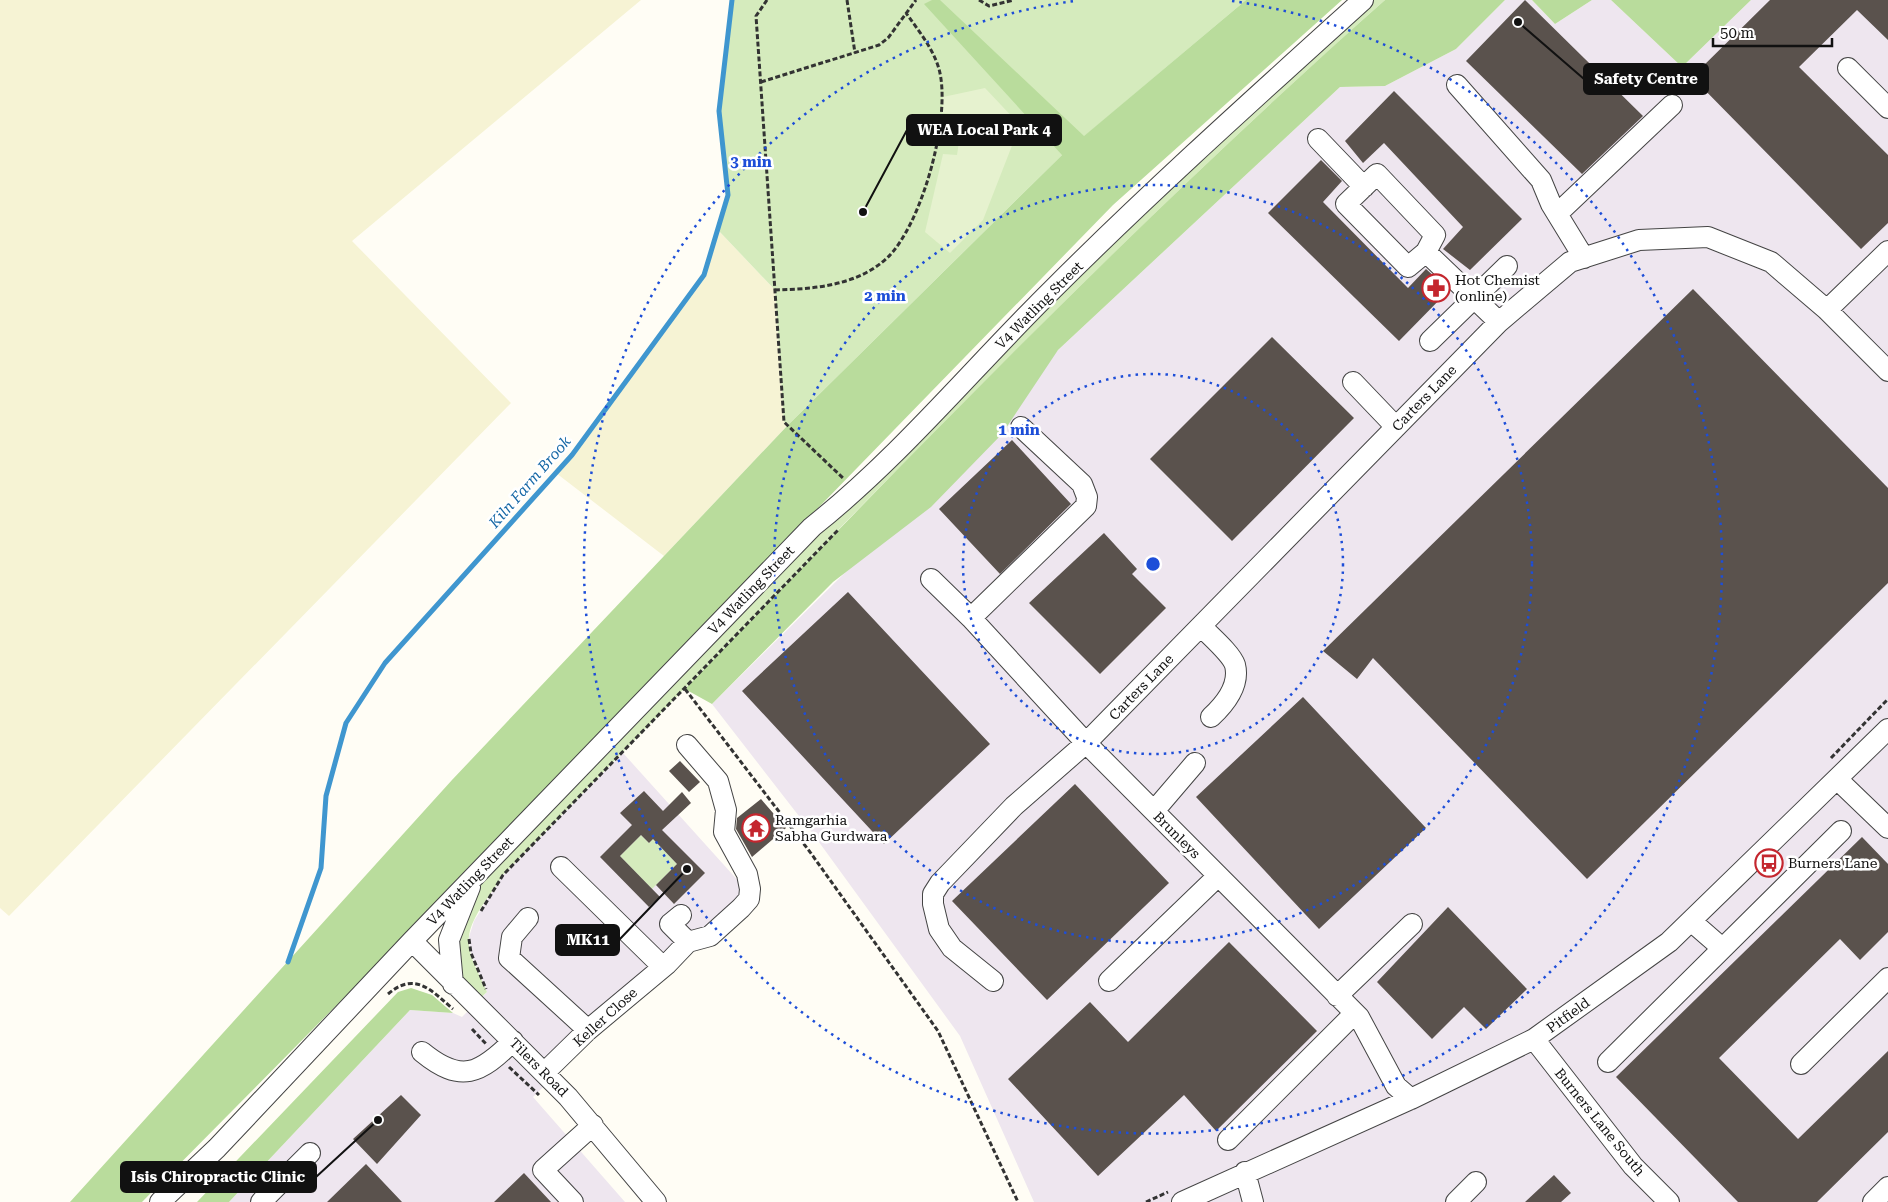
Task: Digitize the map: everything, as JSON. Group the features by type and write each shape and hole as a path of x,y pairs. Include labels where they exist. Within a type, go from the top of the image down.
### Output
{"street":[{"name":"V4 Watling Street","path":"160,1202 217,1148 412,941 812,528 857,491 1052,290 1258,94 1364,0"},
{"path":"1848,68 1888,108"},
{"path":"1457,85 1542,180 1557,214 1584,258"},
{"path":"1557,214 1672,105"},
{"path":"1318,139 1364,187"},
{"path":"1377,174 1435,235 1426,252 1408,267 1346,204 1377,174"},
{"name":"Carters Lane","path":"993,981 952,948 939,929 933,904 933,894 940,883 1014,806 1086,743 1499,322 1570,262 1639,240 1708,237 1771,262 1827,310 1888,371"},
{"path":"1827,310 1888,251"},
{"path":"1426,252 1499,322"},
{"path":"1430,342 1507,266"},
{"path":"1352,382 1396,427"},
{"path":"971,618 1086,506 1087,497 1082,484 1021,427"},
{"name":"Brunleys","path":"931,579 971,618 1086,743 1355,1013 1396,1086 1411,1099"},
{"path":"1201,626 1228,655 1234,665 1234,685 1229,696 1211,717"},
{"name":"Pitfield","path":"1177,1196 1245,1172 1411,1099 1534,1039 1669,942 1838,780 1888,729"},
{"path":"681,915 670,924 688,942 710,936 741,908 749,898 750,889 746,874 724,832 726,810 718,781 687,745"},
{"path":"1154,811 1195,763"},
{"path":"1838,780 1888,828"},
{"path":"1608,1062 1841,831"},
{"path":"561,867 665,965"},
{"path":"1110,981 1218,876"},
{"path":"453,984 449,940 473,878"},
{"path":"528,918 512,937 509,958 588,1030"},
{"path":"1691,921 1722,948"},
{"path":"1338,996 1412,924"},
{"name":"Tilers Road","path":"412,941 453,984 545,1072 656,1202"},
{"name":"Keller Close","path":"545,1072 588,1030 665,965 688,942"},
{"path":"1802,1064 1888,978"},
{"path":"1228,1140 1355,1013"},
{"name":"Burners Lane South","path":"1534,1039 1633,1166 1669,1202"},
{"path":"422,1052 439,1066 470,1073 484,1066 513,1041"},
{"path":"573,1202 543,1170 592,1125"},
{"path":"260,1202 310,1153"},
{"path":"1245,1172 1253,1202"},
{"path":"1456,1202 1476,1182"},
{"path":"1873,1202 1888,1187"}],"path":[{"path":"767,0 756,16 784,422 857,491"},
{"path":"847,0 855,53"},
{"path":"761,82 884,42 916,0"},
{"path":"979,0 989,6 1014,0"},
{"path":"775,290 812,289 839,283 867,272 886,259 901,241 915,216 936,146 943,97 936,60 906,13"},
{"path":"843,525 685,689 810,852 938,1031 1018,1202"},
{"path":"1825,763 1888,700"},
{"path":"1146,1202 1177,1196"}],"shaded area":[{"path":"0,0 641,0 352,241 511,403 9,916 0,908"},
{"path":"1505,0 1532,0 1555,24 1592,0 1611,0 1682,67 1751,0 1888,0 1888,1202 1034,1202 960,1036 816,838 712,704 871,547 1058,350 1340,87 1385,86 1456,49"},
{"path":"718,230 775,290 784,422 788,425 664,556 556,473 572,455 704,275"},
{"path":"623,753 751,895 683,950 533,1097 625,1202 229,1202 410,1010 453,1013 462,1017 487,992 471,953 469,937 474,921 503,875"}],"green space":[{"path":"733,0 1246,0 1062,155 788,425 784,422 775,290 718,230 728,195 719,111"},
{"path":"932,0 940,0 1084,136 1246,0 1342,0 1113,205 460,876 396,945 142,1202 70,1202 452,780 788,425 1062,155 924,4"},
{"path":"1363,0 1385,0 1270,104 1046,320 936,430 503,875 478,912 469,936 472,957 487,992 474,1004 453,984 449,940 473,878 857,491"},
{"path":"1385,0 1505,0 1456,49 1385,86 1340,87 1058,350 1002,434 931,507 833,582 712,704 685,689 1028,337 1204,166"},
{"path":"1532,0 1592,0 1555,24"},
{"path":"1611,0 1751,0 1682,67"},
{"path":"985,88 1020,125 983,220 950,253 925,232 943,154 957,155 963,115 942,113 943,97"},
{"path":"641,835 649,843 653,839 677,864 652,889 620,856"},
{"path":"411,988 432,995 453,1013 410,1010 229,1202 197,1202 398,992"}],"building":[{"path":"1525,0 1643,116 1582,174 1466,61"},
{"path":"1770,0 1888,0 1888,40 1857,10 1799,67 1888,155 1888,223 1861,249 1692,77"},
{"path":"1394,91 1522,219 1470,270 1443,249 1463,227 1384,143 1363,163 1345,141"},
{"path":"1321,160 1342,181 1323,202 1408,288 1426,269 1449,290 1399,341 1268,213"},
{"path":"1693,289 1888,488 1888,583 1587,879 1373,658 1357,679 1323,651"},
{"path":"1272,337 1354,418 1232,541 1150,459"},
{"path":"1012,440 1071,504 1000,574 939,509"},
{"path":"1104,533 1137,569 1132,574 1166,608 1100,674 1029,603"},
{"path":"848,592 990,744 884,844 742,691"},
{"path":"1303,697 1426,828 1319,929 1196,797"},
{"path":"680,761 700,782 689,792 669,771"},
{"path":"1075,784 1169,883 1047,1000 952,901"},
{"path":"644,791 663,811 682,792 691,803 662,830 705,873 674,904 656,885 677,864 653,839 649,843 641,835 620,856 660,897 649,907 600,857 632,825 620,813"},
{"name":"Ramgarhia Sabha Gurdwara","path":"761,799 786,828 752,857 736,829 737,818"},
{"path":"1862,837 1888,864 1888,932 1860,960 1840,939 1719,1058 1798,1139 1888,1051 1888,1132 1817,1202 1738,1202 1616,1077"},
{"path":"1448,907 1527,989 1486,1029 1464,1007 1432,1039 1377,982"},
{"path":"1229,942 1317,1031 1216,1131 1184,1095 1098,1176 1008,1079 1090,1002 1128,1042"},
{"path":"401,1095 421,1115 377,1164 353,1139"},
{"path":"366,1164 402,1202 327,1202"},
{"path":"524,1173 551,1202 494,1202"},
{"path":"1554,1175 1571,1193 1561,1202 1525,1202"}],"waterway":[{"name":"Kiln Farm Brook","path":"288,962 321,868 326,796 346,723 385,663 572,455 704,275 728,195 719,111 732,0"}],"place":[{"name":"Safety Centre","path":"1518,22"},
{"name":"WEA Local Park 4","path":"863,212"},
{"name":"Hot Chemist (online)","path":"1436,288"},
{"name":"Ramgarhia Sabha Gurdwara","path":"756,828"},
{"name":"Burners Lane","path":"1769,863"},
{"name":"MK11","path":"687,869"},
{"name":"Isis Chiropractic Clinic","path":"378,1120"}]}
